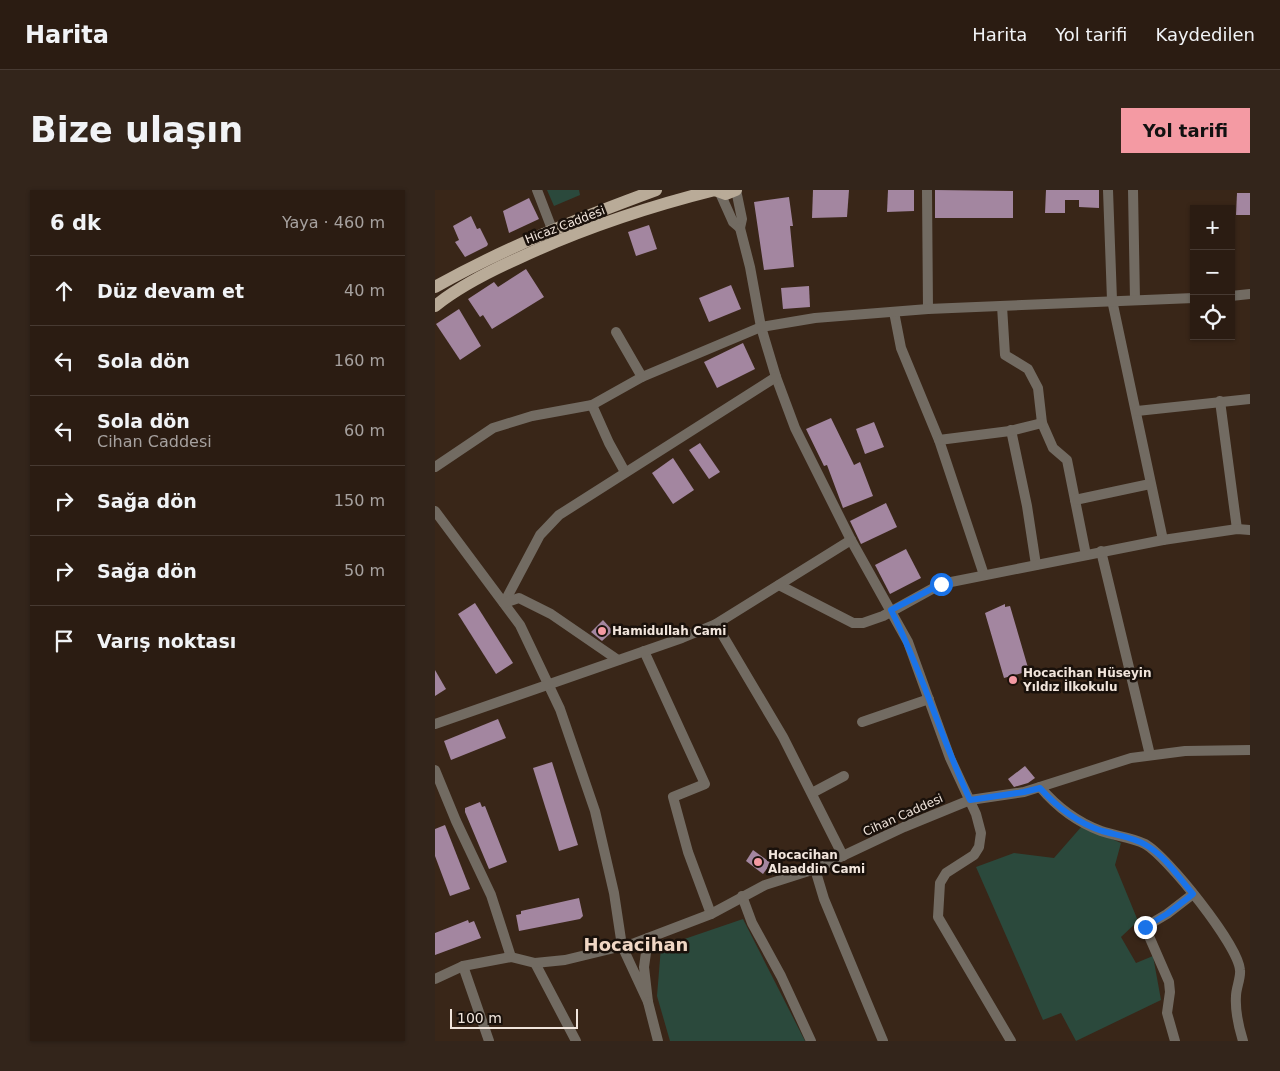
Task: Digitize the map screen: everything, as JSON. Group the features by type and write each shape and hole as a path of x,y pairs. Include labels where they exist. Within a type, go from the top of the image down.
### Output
{"main road":[{"name":"Hicaz Caddesi","path":"435,287 473,266 552,229 656,190"},
{"name":"Hicaz Caddesi","path":"435,306 454,291 486,273 558,240 663,204 717,191 726,194 736,190"}],"street":[{"path":"537,190 552,229"},
{"path":"736,190 742,220 740,228 750,267 761,327 775,377 795,428 851,540 907,642 950,758 970,800 981,833 979,847 974,855 946,873 940,883 938,917 1011,1041"},
{"path":"927,190 928,310"},
{"path":"1108,190 1113,300 1163,540"},
{"path":"1133,190 1135,300"},
{"path":"717,191 733,222 740,228"},
{"path":"1235,296 1250,294"},
{"path":"435,467 493,428 532,416 592,405 642,377 761,327 815,318 894,312 1113,300 1190,298"},
{"path":"1002,306 1005,355 1028,369 1038,388 1042,423 1053,448 1067,460 1086,555"},
{"path":"894,312 901,348 939,440 984,575"},
{"path":"616,332 642,377"},
{"path":"504,603 540,535 559,515 775,377"},
{"path":"1137,411 1250,399"},
{"path":"1220,401 1237,529"},
{"path":"592,405 609,443 625,472"},
{"path":"939,440 1011,430 1042,423"},
{"path":"1011,430 1027,506 1035,565"},
{"path":"1075,500 1150,484"},
{"path":"435,511 520,625 560,709 595,810 614,893 622,946 648,1002"},
{"path":"779,585 853,623 863,623 941,584 1163,540 1237,529 1250,530"},
{"path":"435,724 644,651 715,624 851,540"},
{"path":"1101,551 1150,756"},
{"path":"504,603 519,598 551,614 618,660"},
{"path":"715,624 783,736 843,856"},
{"path":"644,651 705,784 673,797 688,852 711,914"},
{"path":"862,722 929,699"},
{"name":"Cihan Caddesi","path":"435,979 463,966 511,957 535,962 565,960 647,938 711,914 765,885 815,869 904,827 970,800 1040,788 1131,758 1185,751 1250,750"},
{"path":"435,770 456,821 491,895 511,957"},
{"path":"811,793 844,776"},
{"path":"1040,788 1054,804 1082,821 1099,830 1144,844 1157,853 1193,894 1232,948 1245,970 1236,998 1243,1041"},
{"path":"815,869 824,899 883,1041"},
{"path":"1175,1041 1167,1013 1170,992 1169,982 1145,927 1167,914 1193,894"},
{"path":"743,896 752,923 781,976 811,1041"},
{"path":"647,938 645,967 648,1002 658,1041"},
{"path":"535,962 576,1041"},
{"path":"463,966 489,1041"}],"green space":[{"path":"547,190 579,190 580,195 554,206"},
{"path":"1082,826 1121,843 1115,865 1138,921 1121,937 1136,963 1153,956 1161,1000 1076,1041 1061,1013 1043,1020 976,867 1014,853 1054,858"},
{"path":"743,919 805,1041 670,1041 657,996 661,947"}],"building":[{"path":"813,190 849,190 847,217 812,218"},
{"path":"888,190 914,190 914,211 887,212"},
{"path":"935,190 1013,191 1013,218 935,218"},
{"path":"1046,190 1099,190 1099,208 1079,207 1079,200 1065,200 1065,213 1045,213"},
{"path":"1237,193 1250,193 1250,215 1236,215"},
{"path":"789,197 793,226 790,226 794,267 764,270 754,202"},
{"path":"529,198 539,219 509,233 503,211"},
{"path":"471,216 477,229 480,228 488,244 465,257 455,242 459,240 453,226"},
{"path":"649,225 657,249 636,256 628,232"},
{"path":"526,269 544,297 492,329 483,315 480,317 468,299 494,282 498,287"},
{"path":"731,285 741,309 709,322 699,298"},
{"path":"809,286 810,307 783,309 781,288"},
{"path":"459,309 481,346 460,360 436,324"},
{"path":"743,343 755,369 717,388 704,362"},
{"path":"831,418 854,465 860,462 873,496 843,508 827,465 824,466 806,429"},
{"path":"874,422 884,447 865,454 856,429"},
{"path":"700,443 720,472 709,479 689,450"},
{"path":"673,458 694,490 673,504 652,473"},
{"path":"886,503 897,527 861,544 850,521"},
{"path":"906,549 921,578 890,594 875,565"},
{"path":"475,603 513,663 496,674 458,614"},
{"path":"1005,604 1005,607 1010,606 1029,671 1004,678 985,613"},
{"name":"Hamidullah Cami","path":"603,620 613,631 602,641 591,632"},
{"path":"435,670 446,689 435,696"},
{"path":"498,719 506,738 451,760 444,741"},
{"path":"552,762 578,845 559,851 533,768"},
{"path":"1025,766 1035,778 1028,783 1014,787 1008,779"},
{"path":"480,802 482,807 485,806 507,862 489,869 465,812 465,808"},
{"path":"445,825 470,889 450,896 435,856 435,829"},
{"name":"Hocacihan Alaaddin Cami","path":"753,850 771,863 763,874 746,861"},
{"path":"579,898 583,916 580,919 519,931 516,915 521,914 521,911"},
{"path":"468,920 469,923 474,921 481,938 435,955 435,933"}],"place":[{"name":"Hamidullah Cami","path":"602,631"},
{"name":"Hocacihan Hüseyin Yıldız İlkokulu","path":"1013,680"},
{"name":"Hocacihan Alaaddin Cami","path":"758,862"}],"district":[{"name":"Hocacihan","path":"636,944"}],"route":[{"path":"941,584 891,610 907,642 950,758 970,800 1040,788 1054,804 1073,816 1099,830 1144,844 1157,853 1193,894 1181,905 1145,927"}]}
